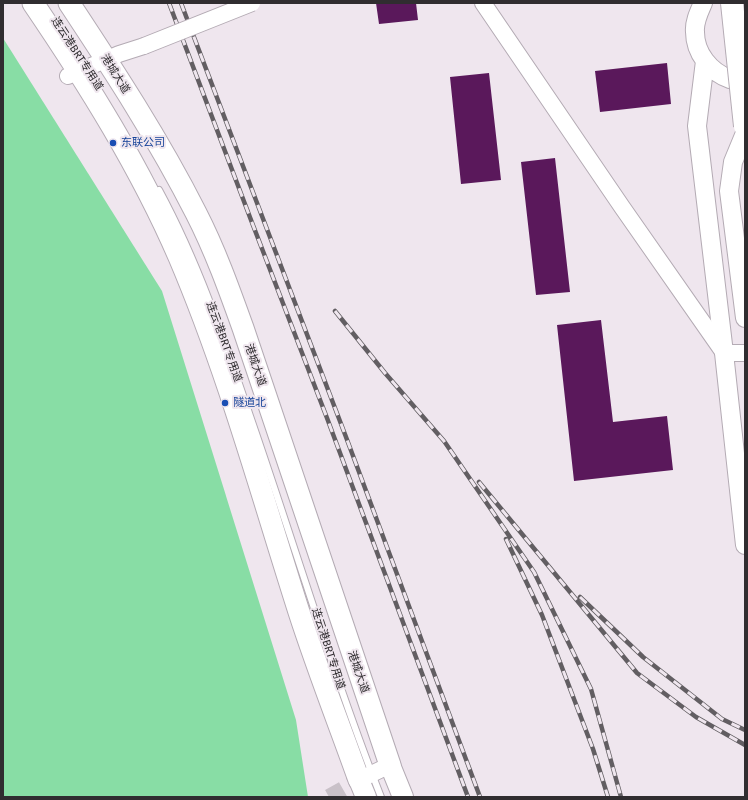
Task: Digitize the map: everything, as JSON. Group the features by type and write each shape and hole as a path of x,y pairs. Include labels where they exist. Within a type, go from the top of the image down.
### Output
{"highway":[{"name":"港城大道","path":"33,3 81,70 150,195 179,256 207,327 245,436 300,614 369,783"},
{"name":"港城大道","path":"69,3 107,60 162,149 196,214 221,268 242,328 369,783"},
{"path":"732,3 745,126"}],"main road":[{"path":"703,3 697,16 694,32 697,47 705,61 716,72 730,79 745,81"},
{"path":"705,61 697,126 745,545"},
{"path":"745,133 733,162 729,191 745,318"},
{"name":"港城大道","path":"369,783 403,797"}],"street":[{"path":"81,70 252,3"},
{"path":"483,3 622,207 724,353 745,353"}],"lane":[{"name":"连云港BRT专用道","path":"157,187 196,266 220,328 352,724 369,783 381,797"}],"green space":[{"path":"3,38 162,291 296,720 308,797 3,797"}],"building":[{"path":"376,3 416,3 418,20 379,24"},
{"path":"667,63 671,104 600,112 595,71"},
{"path":"489,73 501,180 461,184 450,77"},
{"path":"555,158 570,292 536,295 521,162"},
{"path":"601,320 613,422 667,416 673,470 574,481 557,325"}],"tunnel":[{"path":"329,797 359,780"}],"railway":[{"path":"169,3 327,418 468,797"},
{"path":"181,3 346,437 480,797"},
{"path":"335,311 385,373 444,441 534,572 591,689 621,797"},
{"path":"479,482 637,673 696,717 745,745"},
{"path":"506,539 542,615 593,749 608,797"},
{"path":"580,597 643,657 722,719 745,730"}],"place":[{"name":"东联公司","path":"113,143"},
{"name":"隧道北","path":"225,403"}]}
